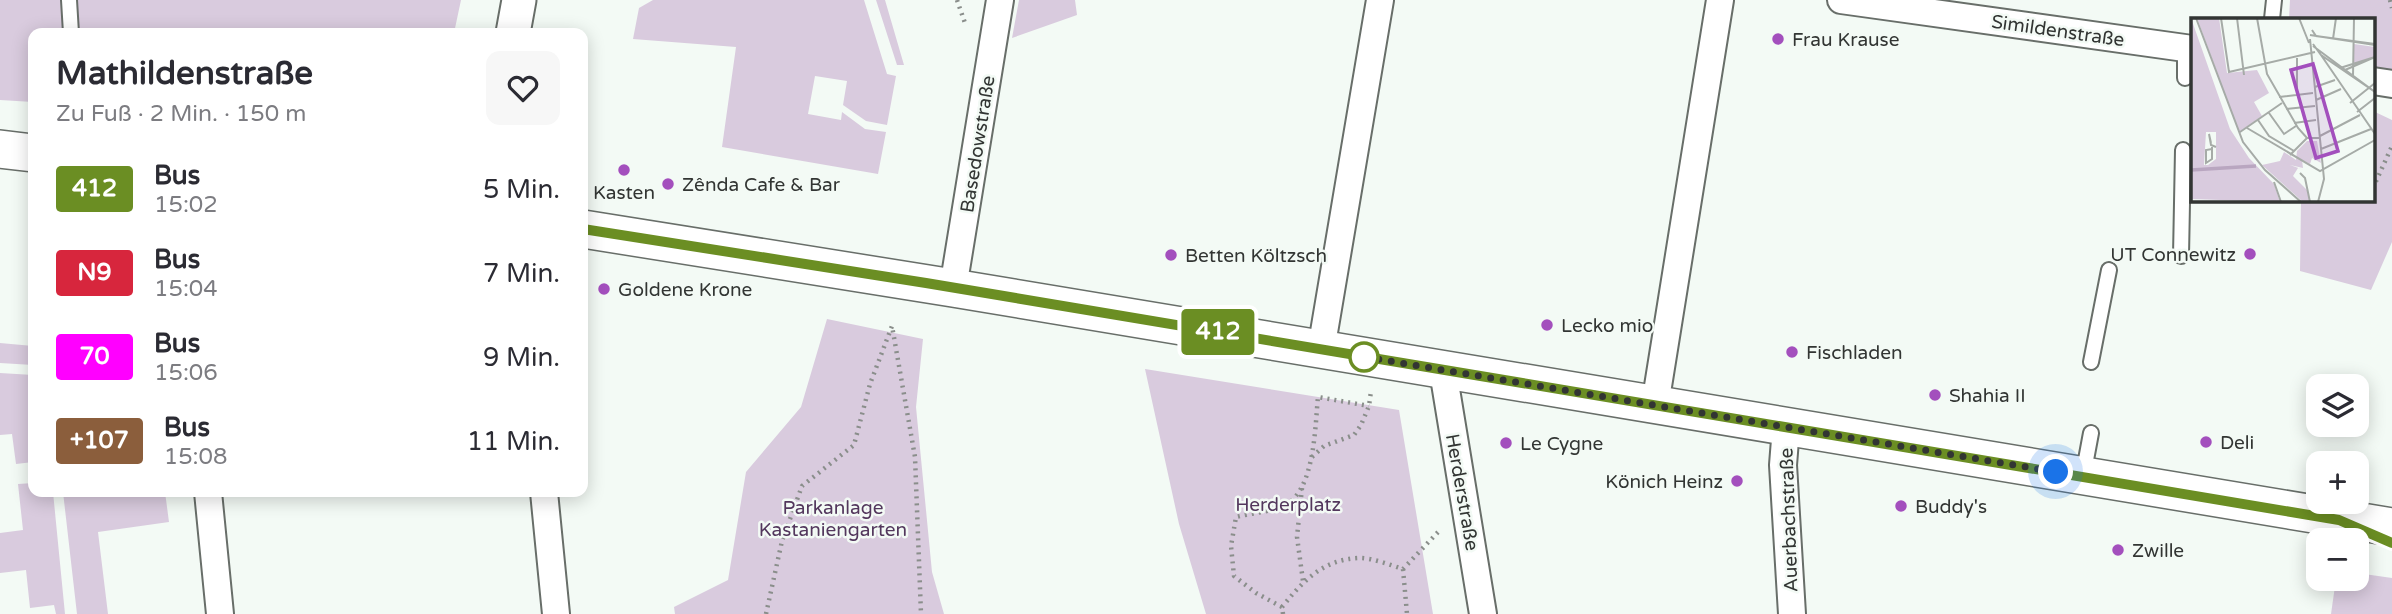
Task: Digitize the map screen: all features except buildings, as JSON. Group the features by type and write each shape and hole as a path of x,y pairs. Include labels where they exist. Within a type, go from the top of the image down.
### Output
{"main road":[{"path":"0,149 28,152"},
{"path":"588,230 2392,527"},
{"path":"2339,520 2392,543"}],"street":[{"path":"514,28 519,0"},
{"name":"Basedowstraße","path":"953,288 1000,0"},
{"path":"1321,350 1380,0"},
{"path":"1655,405 1720,0"},
{"name":"Simildenstraße","path":"1841,0 2189,49"},
{"path":"2374,81 2392,84"},
{"name":"Herderstraße","path":"1443,371 1483,614"},
{"name":"Auerbachstraße","path":"1786,427 1783,465 1792,614"},
{"path":"208,497 220,614"},
{"path":"544,497 556,614"}],"lane":[{"path":"69,0 71,28"},
{"path":"2272,18 2274,0"},
{"path":"2185,78 2189,49"},
{"path":"2181,256 2183,150"},
{"path":"2091,362 2109,270"},
{"path":"2083,477 2091,433"}],"path":[{"path":"2390,0 2392,8"},
{"path":"2374,186 2392,146"},
{"path":"766,614 782,541 803,486 854,445 870,384 892,326 915,457 921,614"},
{"path":"1311,458 1324,446 1354,435 1361,425 1368,406 1376,359"},
{"path":"1303,581 1297,537 1302,488 1311,458 1318,397 1368,406"},
{"path":"1282,607 1256,593 1234,576 1231,546 1236,516 1286,505 1302,488"},
{"path":"1407,614 1404,569 1423,546"},
{"path":"1283,614 1282,607 1303,581 1332,563 1361,558 1404,569"}],"green space":[{"path":"0,0 461,0 455,28 28,28 28,102 0,100"},
{"path":"653,0 864,0 887,74 896,76 887,125 866,121 843,105 847,81 815,76 808,114 841,120 842,112 865,129 886,132 878,174 722,147 736,47 633,39 639,8"},
{"path":"876,0 885,0 904,65 897,65"},
{"path":"1019,0 1075,0 1077,15 1012,38"},
{"path":"2290,0 2392,0 2392,73 2374,70 2374,18 2289,18"},
{"path":"2374,111 2392,120 2392,242 2371,290 2300,271 2301,201 2374,201"},
{"name":"Parkanlage Kastaniengarten","path":"827,319 923,339 916,407 932,572 944,614 675,614 674,607 728,580 746,472 801,407"},
{"path":"0,343 28,346 28,365 0,363"},
{"name":"Herderplatz","path":"1145,369 1399,410 1433,614 1206,614 1179,524"},
{"path":"0,373 28,375 28,463 16,464 12,434 0,435"},
{"path":"28,483 28,497 53,497 65,614 56,614 54,605 30,608 26,570 0,573 0,533 23,530 18,484"},
{"path":"64,497 166,497 169,522 98,532 108,614 77,614"},
{"path":"2369,575 2392,578 2392,614 2331,614 2334,591 2369,591"}],"bus line":[{"name":"412","path":"588,230 926,283 2339,520 2392,543"}],"place":[{"name":"Frau Krause","path":"1778,39"},
{"name":"Kasten","path":"624,170"},
{"name":"Zênda Cafe & Bar","path":"668,184"},
{"name":"UT Connewitz","path":"2250,254"},
{"name":"Betten Költzsch","path":"1171,255"},
{"name":"Goldene Krone","path":"604,289"},
{"name":"Lecko mio","path":"1547,325"},
{"name":"Fischladen","path":"1792,352"},
{"name":"Shahia II","path":"1935,395"},
{"name":"Deli","path":"2206,442"},
{"name":"Le Cygne","path":"1506,443"},
{"name":"Könich Heinz","path":"1737,481"},
{"name":"Buddy's","path":"1901,506"},
{"name":"Zwille","path":"2118,550"}],"route":[{"path":"1364,357 1359,356 2056,472"}]}
